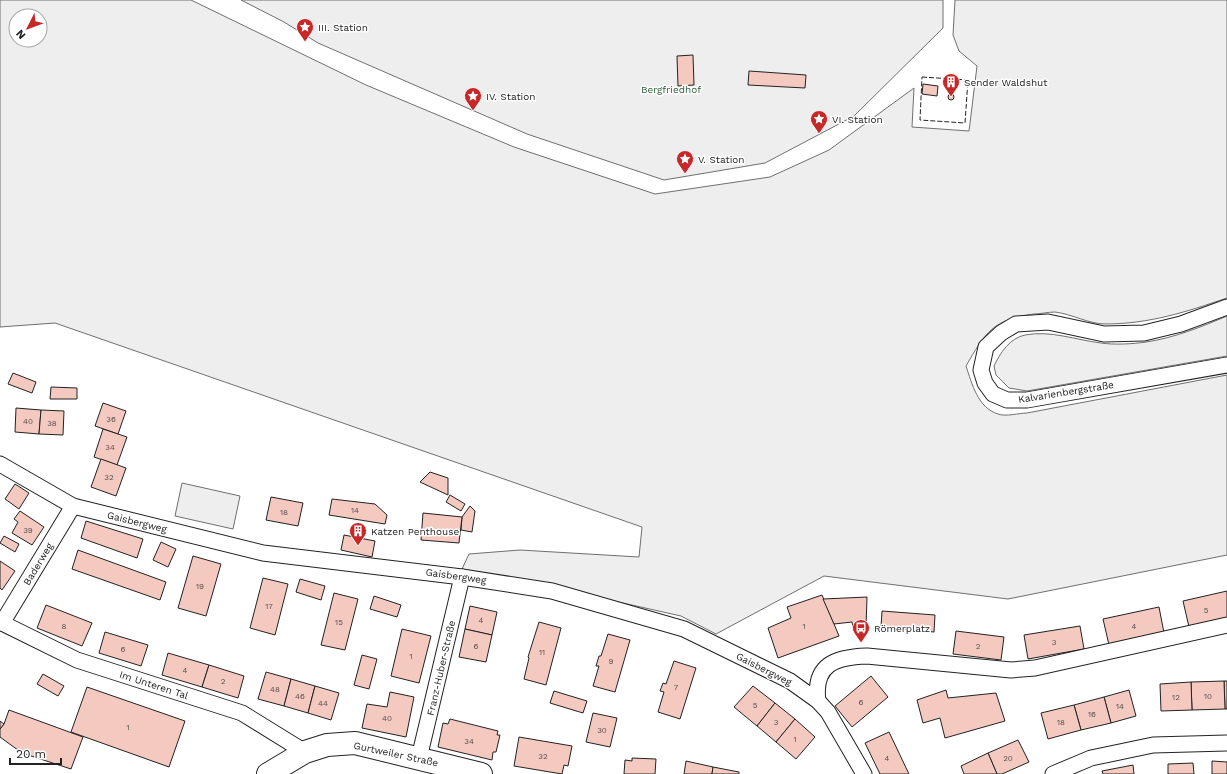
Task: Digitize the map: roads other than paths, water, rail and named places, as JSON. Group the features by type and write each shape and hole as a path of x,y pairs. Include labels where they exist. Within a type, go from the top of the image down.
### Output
{"main road":[{"name":"Gurtweiler Straße","path":"268,774 305,752 327,745 355,743 481,774"}],"street":[{"name":"Kalvarienbergstraße","path":"1227,308 1181,324 1144,333 1104,334 1048,322 1016,324 1000,333 986,348 981,370 985,383 994,394 1007,400 1027,400 1227,365"},
{"name":"Gaisbergweg","path":"0,464 73,506 263,552 552,590 684,629 790,681 818,701 828,712 864,774"},
{"name":"Baderweg","path":"1,622 73,506"},
{"name":"Franz-Huber-Straße","path":"419,758 462,577"},
{"name":"Im Unteren Tal","path":"1,622 77,660 242,713 305,752"},
{"path":"818,701 816,687 821,675 829,664 839,659 867,656 1011,670 1035,668 1227,625"},
{"path":"1053,774 1091,758 1153,745 1227,743"}],"place":[{"name":"III. Station","path":"305,42"},
{"name":"Sender Waldshut","path":"951,97"},
{"name":"IV. Station","path":"473,111"},
{"name":"VI. Station","path":"819,134"},
{"name":"V. Station","path":"685,174"},
{"name":"Katzen Penthouse","path":"358,546"},
{"name":"Römerplatz","path":"861,643"}],"park label":[{"name":"Bergfriedhof","path":"671,89"}]}
